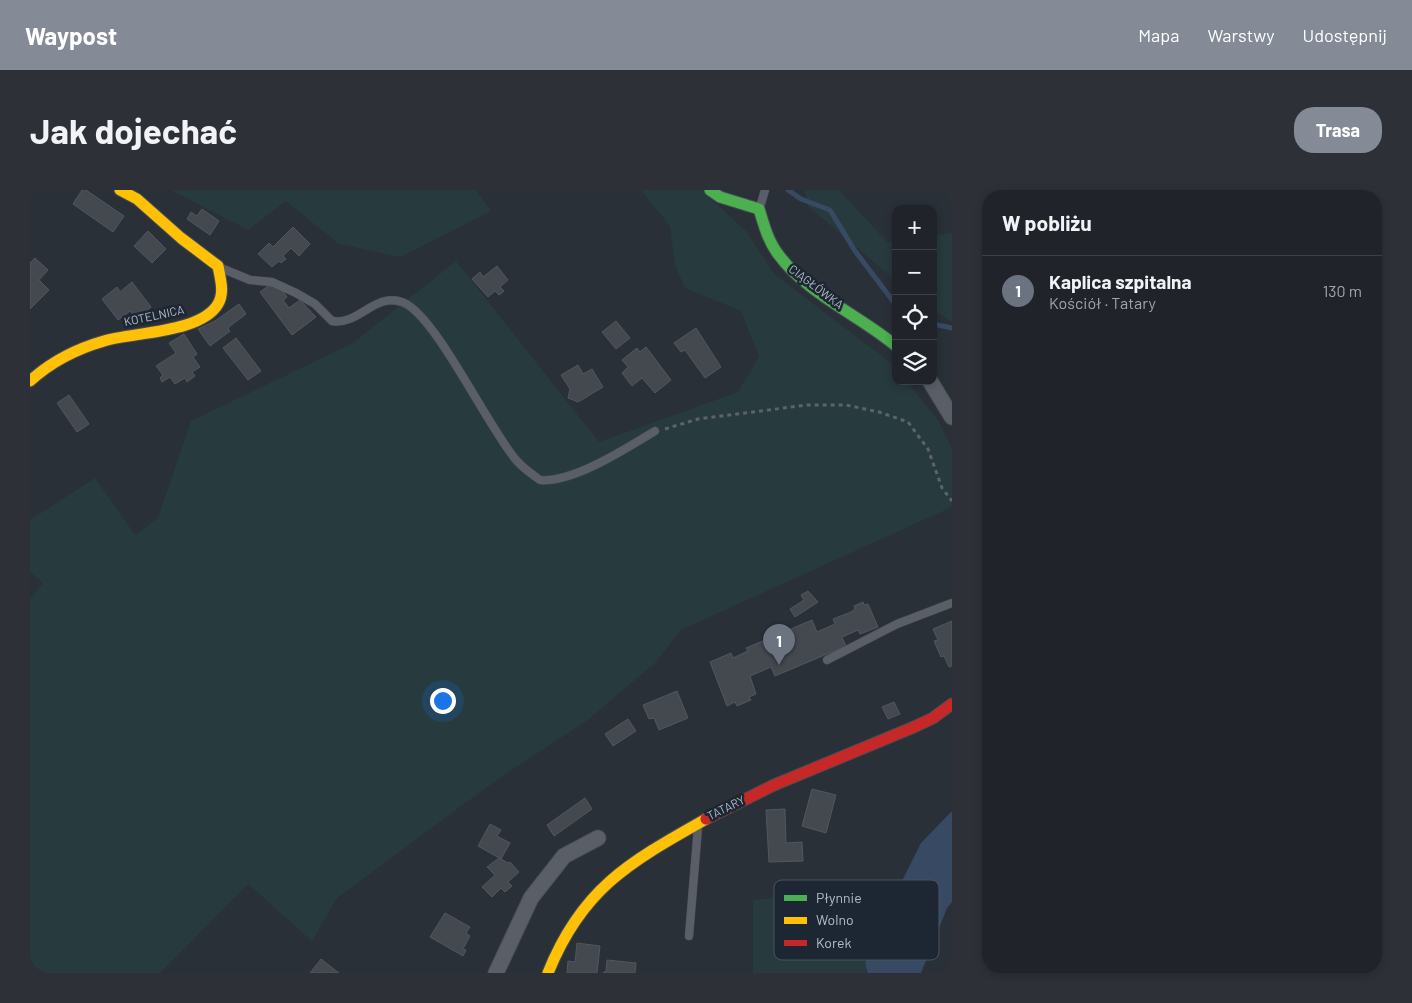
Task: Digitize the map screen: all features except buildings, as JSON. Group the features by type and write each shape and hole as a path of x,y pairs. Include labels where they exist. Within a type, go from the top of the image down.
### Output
{"street":[{"path":"120,190 137,199 180,238 218,266"},
{"path":"710,190 720,197 759,209"},
{"name":"CIĄGŁÓWKA","path":"759,209 761,222 772,248 791,270 892,343"},
{"name":"KOTELNICA","path":"30,380 45,366 59,357 115,338 174,328 205,315 219,301 222,291 218,266"},
{"path":"932,385 952,417"},
{"name":"TATARY","path":"548,973 572,924 605,884 657,848 714,813 914,727 933,718 952,704"},
{"path":"496,973 531,898 564,856 598,838"}],"lane":[{"path":"759,209 765,190"},
{"path":"218,266 243,278 272,282 296,292 315,304 332,321 348,322 365,309 382,302 401,301 407,304 431,328 516,460 540,480 562,479 623,451 655,431"},
{"path":"826,660 898,624 952,603"},
{"path":"689,936 698,822"}],"path":[{"path":"655,431 698,419 807,405 846,405 879,412 908,422 928,448 942,488 952,501"}],"green space":[{"path":"171,190 476,190 491,211 401,257 339,244 286,201 248,230"},
{"path":"641,190 701,190 746,231 774,274 890,362 892,364 892,385 909,385 938,420 952,449 952,507 681,630 655,663 589,719 498,779 337,898 312,941 248,884 160,973 30,973 30,599 43,583 30,572 30,520 95,478 135,535 158,518 191,421 353,343 456,261 599,442 738,392 759,357 741,311 685,288 675,265 670,226"},
{"path":"805,190 839,190 887,242 892,241 892,278 808,206"},
{"path":"952,233 952,322 937,313 937,235"},
{"path":"774,898 774,960 866,960 865,963 868,973 753,973 753,900"}],"water":[{"path":"952,811 952,902 947,908 939,928 939,880 902,880 921,843"},
{"path":"866,960 926,960 921,973 868,973 865,963"}],"waterway":[{"path":"788,190 801,199 830,210 855,251 892,300"},
{"path":"937,325 952,328"}],"traffic: fast":[{"path":"710,190 720,197 759,209 772,244 790,268 818,293 892,343"}],"traffic: slow":[{"path":"30,381 56,362 84,348 117,338 182,326 197,321 209,314 218,304 222,290 218,266 181,238 137,199 120,190"},
{"path":"548,973 561,944 576,919 611,880 654,849 706,819"}],"traffic: jam":[{"path":"706,819 774,785 914,727 933,718 952,704"}],"place":[{"name":"Kaplica szpitalna","path":"779,665"}]}
